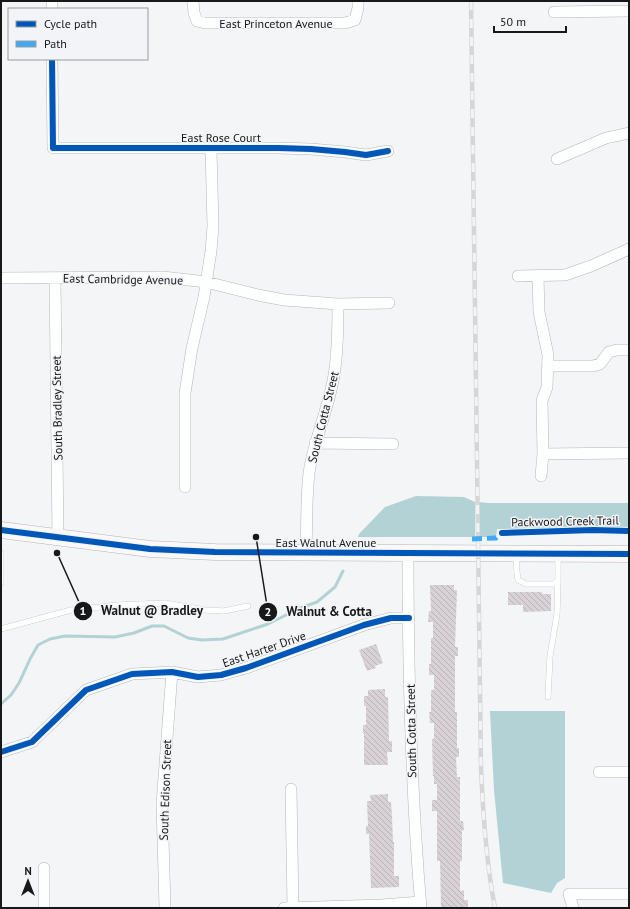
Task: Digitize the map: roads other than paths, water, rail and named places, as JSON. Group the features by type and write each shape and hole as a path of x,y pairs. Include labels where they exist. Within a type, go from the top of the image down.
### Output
{"main road":[{"name":"East Walnut Avenue","path":"1,530 150,549 215,552 629,554"}],"street":[{"name":"East Princeton Avenue","path":"193,1 194,13 197,21 205,23 345,23 355,20 358,1"},
{"path":"554,12 629,11"},
{"name":"East Rose Court","path":"52,60 53,148 279,148 311,149 366,155 388,151"},
{"path":"557,159 606,138 629,133"},
{"path":"185,487 185,393 192,348 204,297 211,251 211,149"},
{"path":"518,276 565,275 629,249"},
{"path":"538,276 539,312 548,355 547,386 542,401 543,454 541,476"},
{"name":"East Cambridge Avenue","path":"1,278 163,277 206,282 284,300 338,304 389,303"},
{"name":"South Bradley Street","path":"55,278 58,538"},
{"name":"South Cotta Street","path":"306,553 309,472 315,443 327,406 334,375 338,304"},
{"path":"548,366 593,366 600,364 609,352 629,350"},
{"path":"315,443 393,444"},
{"path":"543,454 629,453"},
{"name":"South Cotta Street","path":"408,553 412,770 420,905"},
{"name":"East Harter Drive","path":"1,752 32,742 86,690 132,674 172,672 198,677 227,674 364,624 391,618 409,618"},
{"name":"South Edison Street","path":"164,908 162,804 172,672"},
{"path":"598,772 629,772"},
{"path":"291,789 293,908"},
{"path":"44,868 44,908"},
{"path":"573,908 569,894 629,894"},
{"path":"284,908 420,905"}],"lane":[{"path":"1,553 1,583"},
{"path":"516,554 518,580 526,584 554,584 558,580"},
{"path":"548,697 550,656 557,614 558,554"},
{"path":"1,629 71,610 118,605 165,603 205,610 224,611 248,606"}],"water":[{"path":"416,496 464,497 475,502 475,537 358,537 359,534 385,507"},
{"path":"479,502 629,503 629,529 497,529 496,537 479,537"},
{"path":"490,711 565,711 565,878 557,883 551,893 503,883 494,790"}],"waterway":[{"path":"1,704 11,695 19,683 38,645 50,639 65,636 115,637 134,633 152,626 164,626 188,638 202,640 223,639 268,624 300,608 317,602 335,587 343,571"}],"railway":[{"path":"471,1 481,768 485,838 495,908"}],"place":[{"name":"Walnut & Cotta","path":"256,537"},
{"name":"Walnut @ Bradley","path":"57,553"}]}
